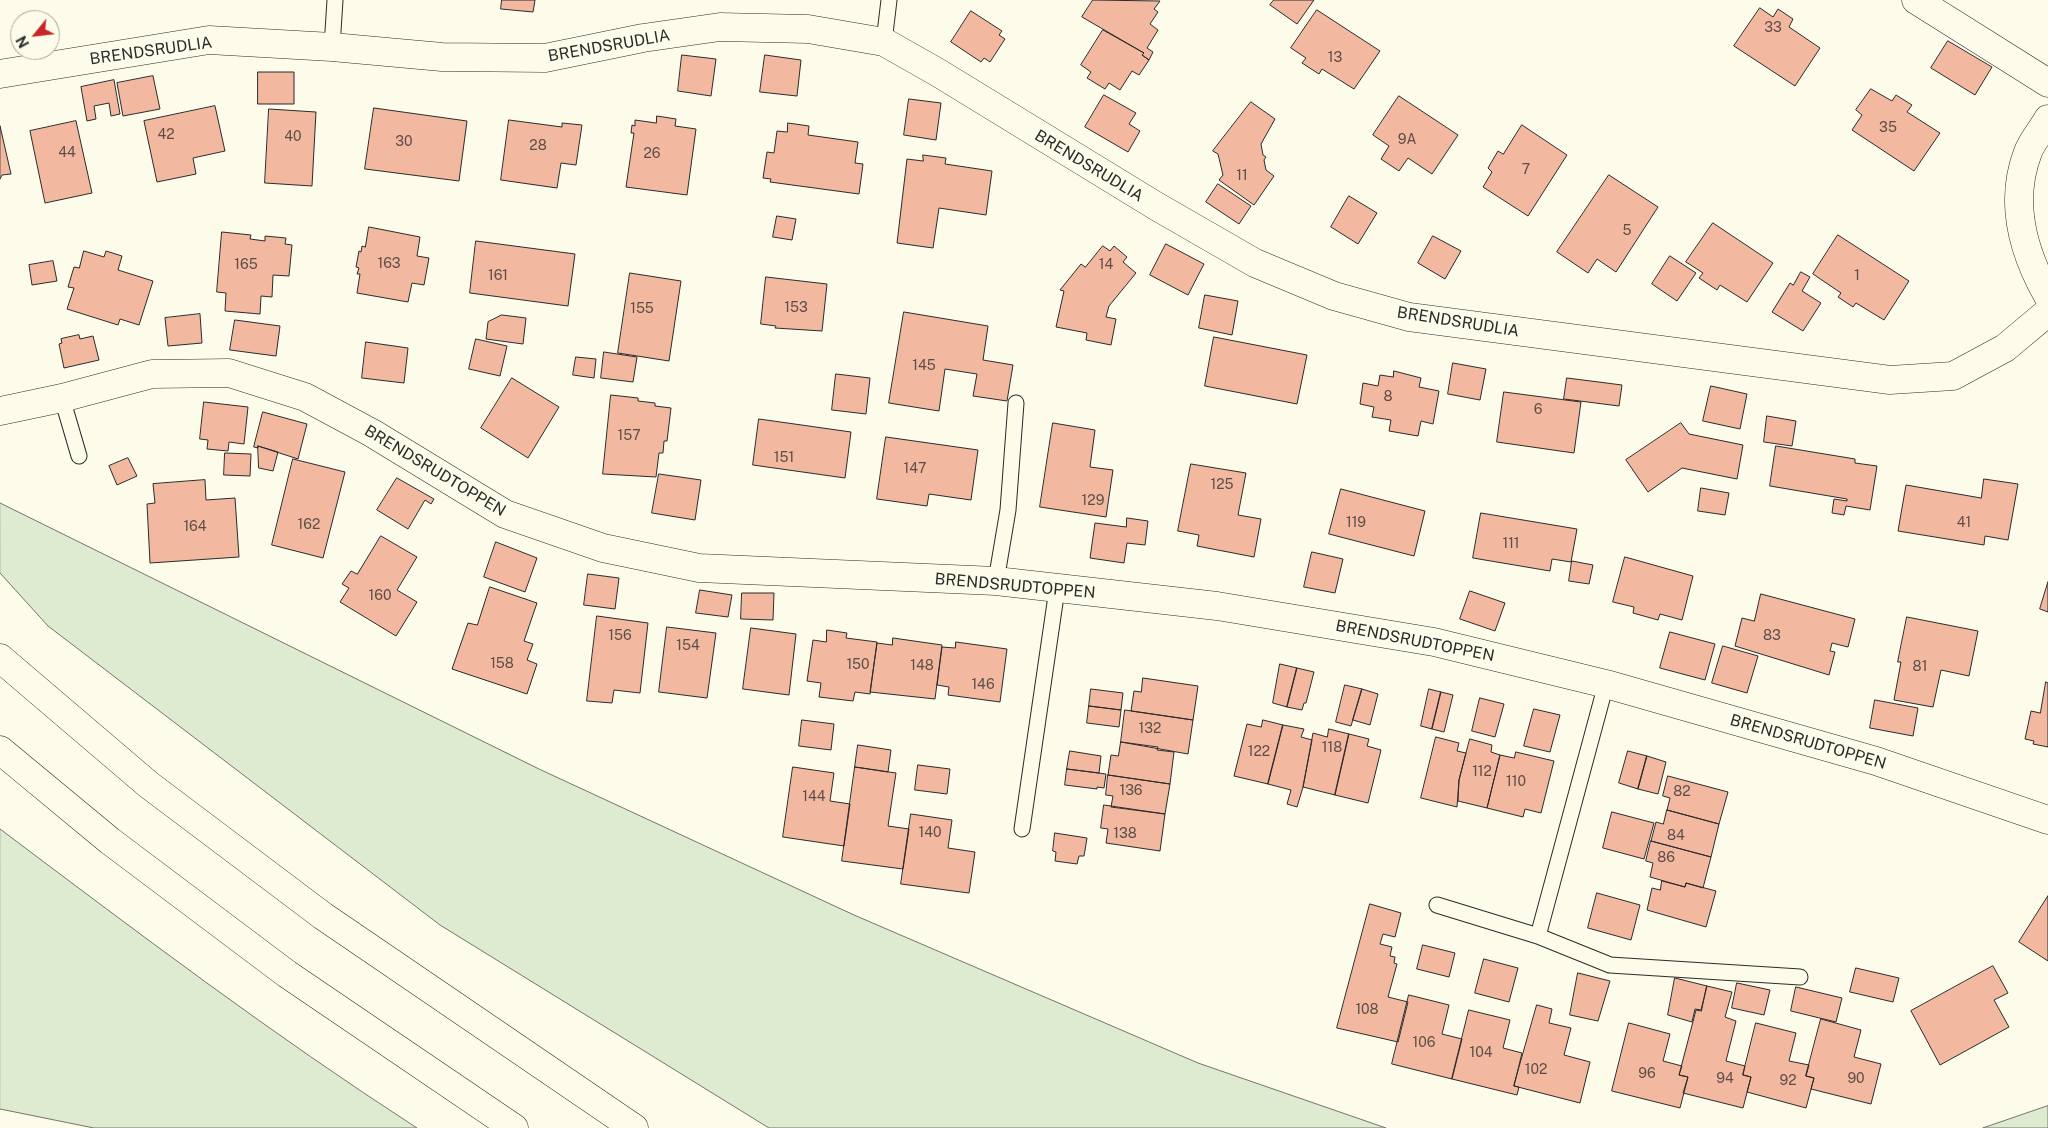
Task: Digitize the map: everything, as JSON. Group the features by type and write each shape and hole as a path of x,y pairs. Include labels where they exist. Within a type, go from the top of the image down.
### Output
{"main road":[{"path":"1916,0 2048,84"},
{"name":"BRENDSRUDLIA","path":"0,74 209,40 332,47 442,57 545,58 643,38 729,27 808,29 884,42 1255,263 1334,296 1409,317 1890,380 1953,376 2005,348 2048,312"},
{"path":"2048,119 2028,152 2018,192 2020,224 2034,271 2048,296"},
{"name":"BRENDSRUDTOPPEN","path":"0,411 62,398 152,374 229,374 305,397 372,433 505,514 603,548 699,568 996,581 1217,606 1434,642 1606,684 1876,760 2048,820"},
{"path":"0,658 149,786 323,916 634,1128"},
{"path":"0,750 110,841 287,974 514,1128"}],"lane":[{"path":"332,47 336,0"},
{"path":"884,42 889,0"},
{"path":"62,398 79,456"},
{"path":"996,581 1008,510 1016,403"},
{"path":"1022,828 1057,589"},
{"path":"1538,936 1606,684"},
{"path":"1437,905 1538,936 1610,965 1800,977"}],"green space":[{"path":"0,503 539,769 854,915 1198,1063 1386,1128 769,1128 440,925 48,626 0,573"},
{"path":"0,829 258,1020 417,1128 94,1128 0,1109"},
{"path":"2048,1106 2048,1128 1983,1128"}],"building":[{"path":"502,0 535,0 533,12 501,9"},
{"path":"1093,0 1160,1 1154,9 1158,12 1150,24 1158,30 1147,48 1153,52 1149,60 1142,55 1144,53 1082,17"},
{"path":"1274,0 1314,0 1297,24 1270,5"},
{"path":"1760,8 1773,17 1778,9 1793,19 1789,27 1820,48 1795,86 1734,46"},
{"path":"1317,10 1380,51 1354,89 1322,69 1319,74 1302,63 1306,58 1291,48"},
{"path":"971,11 1002,31 999,35 1005,39 990,62 984,58 981,62 951,42"},
{"path":"1103,30 1144,53 1142,55 1149,60 1139,75 1132,71 1120,90 1109,83 1105,89 1087,78 1091,72 1081,65"},
{"path":"1948,41 1992,67 1975,95 1931,68"},
{"path":"682,55 716,59 711,96 678,91"},
{"path":"765,55 801,60 797,96 760,92"},
{"path":"258,72 294,72 294,104 258,104"},
{"path":"153,76 160,109 123,116 117,83"},
{"path":"114,80 120,114 111,116 109,103 94,106 96,119 87,121 81,87"},
{"path":"1871,89 1892,101 1896,95 1912,105 1907,112 1940,133 1914,171 1852,130 1862,115 1856,110"},
{"path":"1104,95 1136,113 1129,124 1140,131 1128,152 1085,127"},
{"path":"1399,96 1458,135 1432,174 1408,158 1399,171 1381,159 1389,146 1373,135"},
{"path":"909,99 941,103 936,140 904,135"},
{"path":"1251,102 1275,119 1261,144 1263,155 1266,157 1264,160 1266,170 1274,176 1254,205 1219,180 1223,175 1218,154 1213,151"},
{"path":"215,106 225,151 193,158 196,174 157,182 144,121"},
{"path":"374,108 467,121 459,181 365,169"},
{"path":"269,109 316,112 312,186 265,183"},
{"path":"657,116 676,119 675,126 696,129 687,195 626,187 634,133 631,133 632,125 635,126 635,120 656,123"},
{"path":"509,120 562,127 562,123 582,125 576,165 561,163 557,188 501,180"},
{"path":"76,121 92,193 45,203 30,131"},
{"path":"788,123 809,126 808,135 858,142 855,163 863,164 859,194 770,182 771,179 763,178 767,152 774,153 777,131 787,132"},
{"path":"1522,125 1567,155 1528,216 1483,187 1492,172 1488,168 1498,151 1503,154"},
{"path":"0,126 11,174 2,175 0,179"},
{"path":"923,155 946,158 945,164 992,171 986,215 939,208 933,248 897,243 907,159 923,161"},
{"path":"1609,175 1658,207 1616,272 1597,259 1588,273 1557,252"},
{"path":"1218,184 1251,206 1239,224 1206,202"},
{"path":"1349,196 1377,213 1358,244 1331,227"},
{"path":"777,216 796,219 792,240 773,237"},
{"path":"1713,223 1773,263 1747,302 1720,285 1717,290 1699,278 1703,273 1686,262"},
{"path":"369,227 420,237 417,256 429,258 424,285 412,283 408,302 357,293 360,274 357,274 359,268 356,267 359,251 361,252 362,246 365,247"},
{"path":"222,232 251,235 250,239 265,241 265,236 286,238 285,244 292,245 289,276 273,275 272,297 261,296 260,314 225,311 226,293 217,292"},
{"path":"1838,235 1909,281 1884,320 1856,303 1853,307 1838,297 1841,293 1813,274"},
{"path":"1433,236 1461,251 1445,279 1418,263"},
{"path":"476,241 575,254 568,306 470,293"},
{"path":"1166,244 1204,264 1188,295 1150,275"},
{"path":"1103,246 1110,251 1114,246 1127,257 1123,262 1136,273 1109,306 1106,317 1116,319 1111,345 1086,340 1087,333 1056,327 1064,291 1060,290 1081,264 1085,267"},
{"path":"84,251 104,257 106,251 122,256 118,270 153,281 139,325 120,319 118,325 67,309 74,288 68,287 74,267 79,268"},
{"path":"1670,256 1696,273 1677,301 1652,284"},
{"path":"53,261 57,281 32,285 29,265"},
{"path":"1801,272 1810,277 1802,291 1821,303 1803,331 1772,312 1790,283 1793,285"},
{"path":"630,273 681,281 669,361 618,353"},
{"path":"766,277 827,284 822,331 775,328 776,326 761,324"},
{"path":"1205,295 1238,301 1232,335 1199,328"},
{"path":"904,312 988,326 983,360 1013,365 1007,401 973,396 977,374 945,369 939,411 889,403"},
{"path":"200,314 202,343 168,346 165,318"},
{"path":"502,315 526,318 523,344 486,339 488,322"},
{"path":"235,320 280,326 276,356 230,350"},
{"path":"79,335 80,339 93,336 99,360 64,368 59,344 62,343 61,339"},
{"path":"1214,337 1307,355 1297,404 1205,386"},
{"path":"476,339 507,346 500,376 469,369"},
{"path":"366,342 408,348 404,383 362,378"},
{"path":"604,352 637,357 633,382 601,378"},
{"path":"576,357 596,359 594,378 573,375"},
{"path":"1453,363 1486,369 1480,400 1448,394"},
{"path":"1394,371 1421,378 1419,387 1439,391 1433,424 1421,421 1418,436 1389,431 1391,420 1372,417 1374,407 1360,404 1363,383 1378,386 1380,375 1393,377"},
{"path":"836,374 870,378 866,414 832,410"},
{"path":"512,378 559,407 528,458 481,428"},
{"path":"1567,378 1622,385 1619,406 1564,399"},
{"path":"1711,386 1747,394 1740,429 1703,421"},
{"path":"1504,392 1581,402 1574,453 1497,442"},
{"path":"611,395 638,398 638,401 655,403 655,406 671,408 667,441 664,441 663,453 659,453 656,477 603,474"},
{"path":"204,402 248,407 244,444 229,442 228,451 207,449 208,440 200,439"},
{"path":"263,412 307,424 298,459 258,446 258,448 254,447"},
{"path":"1767,416 1796,421 1792,446 1764,442"},
{"path":"759,419 851,432 845,478 753,465"},
{"path":"1053,423 1095,430 1090,467 1113,470 1106,517 1040,507"},
{"path":"1681,423 1689,434 1743,445 1737,479 1682,468 1648,492 1626,460"},
{"path":"886,437 978,450 971,500 929,494 927,506 877,499"},
{"path":"258,446 278,452 273,471 259,468"},
{"path":"1776,446 1855,459 1855,463 1877,466 1870,510 1846,506 1844,515 1832,513 1834,499 1847,501 1847,499 1770,486"},
{"path":"225,453 251,454 250,476 224,475"},
{"path":"128,458 137,476 117,485 109,466"},
{"path":"293,459 345,472 323,558 272,545"},
{"path":"1191,464 1246,473 1238,515 1261,519 1254,557 1197,546 1199,535 1178,531"},
{"path":"659,474 701,480 695,520 652,513"},
{"path":"397,478 434,499 431,504 425,500 408,529 377,510"},
{"path":"1984,479 2018,484 2008,540 1985,536 1984,545 1898,531 1906,485 1981,498"},
{"path":"205,480 206,500 235,498 239,557 150,563 147,504 155,503 153,484"},
{"path":"1701,488 1729,493 1725,515 1698,511"},
{"path":"1341,489 1425,511 1414,556 1329,534"},
{"path":"1481,513 1577,529 1571,562 1552,559 1550,571 1473,558"},
{"path":"1127,518 1148,521 1145,545 1127,543 1124,563 1090,558 1095,523 1126,527"},
{"path":"381,536 417,557 397,590 417,602 396,636 340,602 349,588 342,584 351,571 357,574"},
{"path":"496,542 537,558 525,592 484,577"},
{"path":"1312,552 1343,559 1335,593 1304,587"},
{"path":"1625,557 1693,576 1682,620 1660,614 1658,620 1633,613 1634,607 1613,602"},
{"path":"1572,561 1593,565 1589,584 1569,581"},
{"path":"588,574 619,578 615,609 584,605"},
{"path":"2048,582 2048,612 2040,609"},
{"path":"490,587 537,603 524,641 533,644 527,660 537,664 527,694 452,669 468,623 477,625"},
{"path":"700,590 732,595 728,617 696,613"},
{"path":"1470,591 1505,603 1495,631 1460,619"},
{"path":"742,593 774,593 773,620 741,619"},
{"path":"1761,594 1855,619 1848,647 1832,643 1830,651 1835,652 1829,675 1735,646 1742,618 1754,621"},
{"path":"597,616 648,623 640,693 614,690 612,703 587,701"},
{"path":"1907,617 1978,631 1969,676 1941,670 1933,707 1894,700 1901,662 1898,662"},
{"path":"667,627 716,633 707,698 659,692"},
{"path":"751,628 796,634 789,695 743,689"},
{"path":"827,630 847,633 846,638 877,642 870,694 855,692 853,701 819,697 821,683 807,681 813,640 826,642"},
{"path":"1670,632 1715,644 1705,680 1660,668"},
{"path":"893,638 942,645 935,699 870,692 877,643 892,645"},
{"path":"956,642 1007,649 1000,702 948,695 949,687 937,685 942,647 955,648"},
{"path":"1723,646 1758,656 1747,693 1712,683"},
{"path":"1280,664 1297,668 1287,707 1273,703"},
{"path":"1297,668 1314,672 1306,703 1304,703 1302,710 1287,707"},
{"path":"1143,678 1198,686 1193,720 1131,711 1134,691 1141,692"},
{"path":"2046,682 2048,683 2048,747 2033,744 2034,741 2025,739 2031,711 2040,713"},
{"path":"1345,685 1362,689 1351,726 1336,722"},
{"path":"1091,689 1123,693 1121,710 1089,706"},
{"path":"1362,689 1378,694 1370,725 1353,720"},
{"path":"1429,689 1441,692 1432,729 1421,726"},
{"path":"1441,692 1453,695 1444,732 1432,729"},
{"path":"1480,698 1504,704 1495,737 1472,731"},
{"path":"1875,700 1918,708 1913,736 1870,728"},
{"path":"1089,706 1121,710 1119,727 1087,723"},
{"path":"1534,709 1560,715 1550,752 1524,746"},
{"path":"1125,710 1193,720 1188,754 1121,742"},
{"path":"802,720 834,724 831,750 799,746"},
{"path":"1263,720 1283,725 1268,784 1234,776 1247,724 1261,727"},
{"path":"1283,725 1304,729 1301,737 1312,740 1297,807 1287,804 1291,790 1268,784"},
{"path":"1329,729 1349,734 1335,795 1303,787 1313,733 1327,737"},
{"path":"1349,734 1369,739 1367,746 1381,750 1368,803 1335,795"},
{"path":"1436,737 1459,743 1457,751 1466,753 1459,780 1457,807 1421,798"},
{"path":"1470,739 1492,745 1491,752 1500,755 1487,808 1458,801 1459,780"},
{"path":"1121,742 1158,747 1157,750 1174,752 1170,784 1108,775 1111,755 1118,756"},
{"path":"858,745 891,750 888,772 855,767"},
{"path":"1070,751 1101,756 1099,773 1067,769"},
{"path":"1628,751 1647,756 1638,789 1619,783"},
{"path":"1516,752 1554,761 1541,813 1525,809 1523,817 1487,808 1500,755 1514,758"},
{"path":"1647,756 1666,762 1658,794 1638,789"},
{"path":"918,765 950,769 947,794 915,790"},
{"path":"793,767 834,773 830,801 850,804 844,846 783,837"},
{"path":"855,767 896,773 888,826 909,829 903,869 842,861"},
{"path":"1067,769 1106,774 1104,788 1097,787 1097,789 1065,785"},
{"path":"1108,775 1170,784 1165,814 1111,807 1113,796 1106,795"},
{"path":"1668,776 1728,792 1719,824 1667,810 1670,798 1663,796"},
{"path":"1104,805 1165,814 1160,851 1106,843 1108,829 1101,828"},
{"path":"1667,810 1719,824 1711,857 1651,841 1656,822 1663,824"},
{"path":"1612,812 1654,823 1644,859 1603,848"},
{"path":"911,814 952,820 948,848 975,852 969,893 901,884"},
{"path":"1055,833 1087,838 1084,856 1079,856 1077,864 1055,861 1056,852 1053,851"},
{"path":"1651,841 1711,857 1703,888 1686,883 1685,887 1650,877 1653,863 1646,861"},
{"path":"1662,881 1685,887 1686,883 1716,891 1706,927 1647,910 1652,888 1660,890"},
{"path":"1597,893 1640,905 1631,940 1588,928"},
{"path":"2048,896 2048,961 2019,942"},
{"path":"1370,904 1401,913 1395,937 1383,934 1380,944 1392,947 1390,956 1395,957 1394,963 1397,964 1388,997 1408,1002 1398,1042 1337,1028"},
{"path":"1423,945 1455,953 1449,977 1417,969"},
{"path":"1484,959 1518,968 1509,1002 1475,993"},
{"path":"1993,966 2008,993 1994,1000 2009,1027 1940,1065 1911,1011"},
{"path":"1856,968 1899,978 1893,1002 1850,992"},
{"path":"1578,973 1610,981 1598,1021 1570,1015"},
{"path":"1675,978 1707,986 1701,1010 1695,1009 1692,1022 1668,1015"},
{"path":"1737,983 1770,990 1764,1015 1732,1008"},
{"path":"1707,986 1732,992 1725,1017 1736,1021 1726,1061 1745,1066 1743,1075 1751,1077 1743,1108 1683,1093 1688,1077 1679,1075 1696,1010 1701,1011"},
{"path":"1796,987 1842,998 1836,1022 1791,1011"},
{"path":"1409,995 1449,1005 1442,1034 1462,1039 1452,1079 1392,1064"},
{"path":"1537,1005 1552,1009 1549,1023 1571,1028 1564,1055 1590,1062 1580,1103 1514,1086"},
{"path":"1469,1010 1510,1020 1503,1048 1522,1053 1514,1086 1519,1087 1517,1095 1452,1079"},
{"path":"1821,1019 1861,1030 1854,1057 1881,1064 1871,1104 1811,1089 1814,1078 1806,1076"},
{"path":"1629,1023 1670,1034 1663,1061 1682,1066 1679,1075 1688,1077 1680,1108 1612,1091"},
{"path":"1756,1023 1796,1033 1789,1061 1809,1065 1806,1076 1814,1078 1806,1108 1747,1092 1751,1077 1743,1075"}]}
